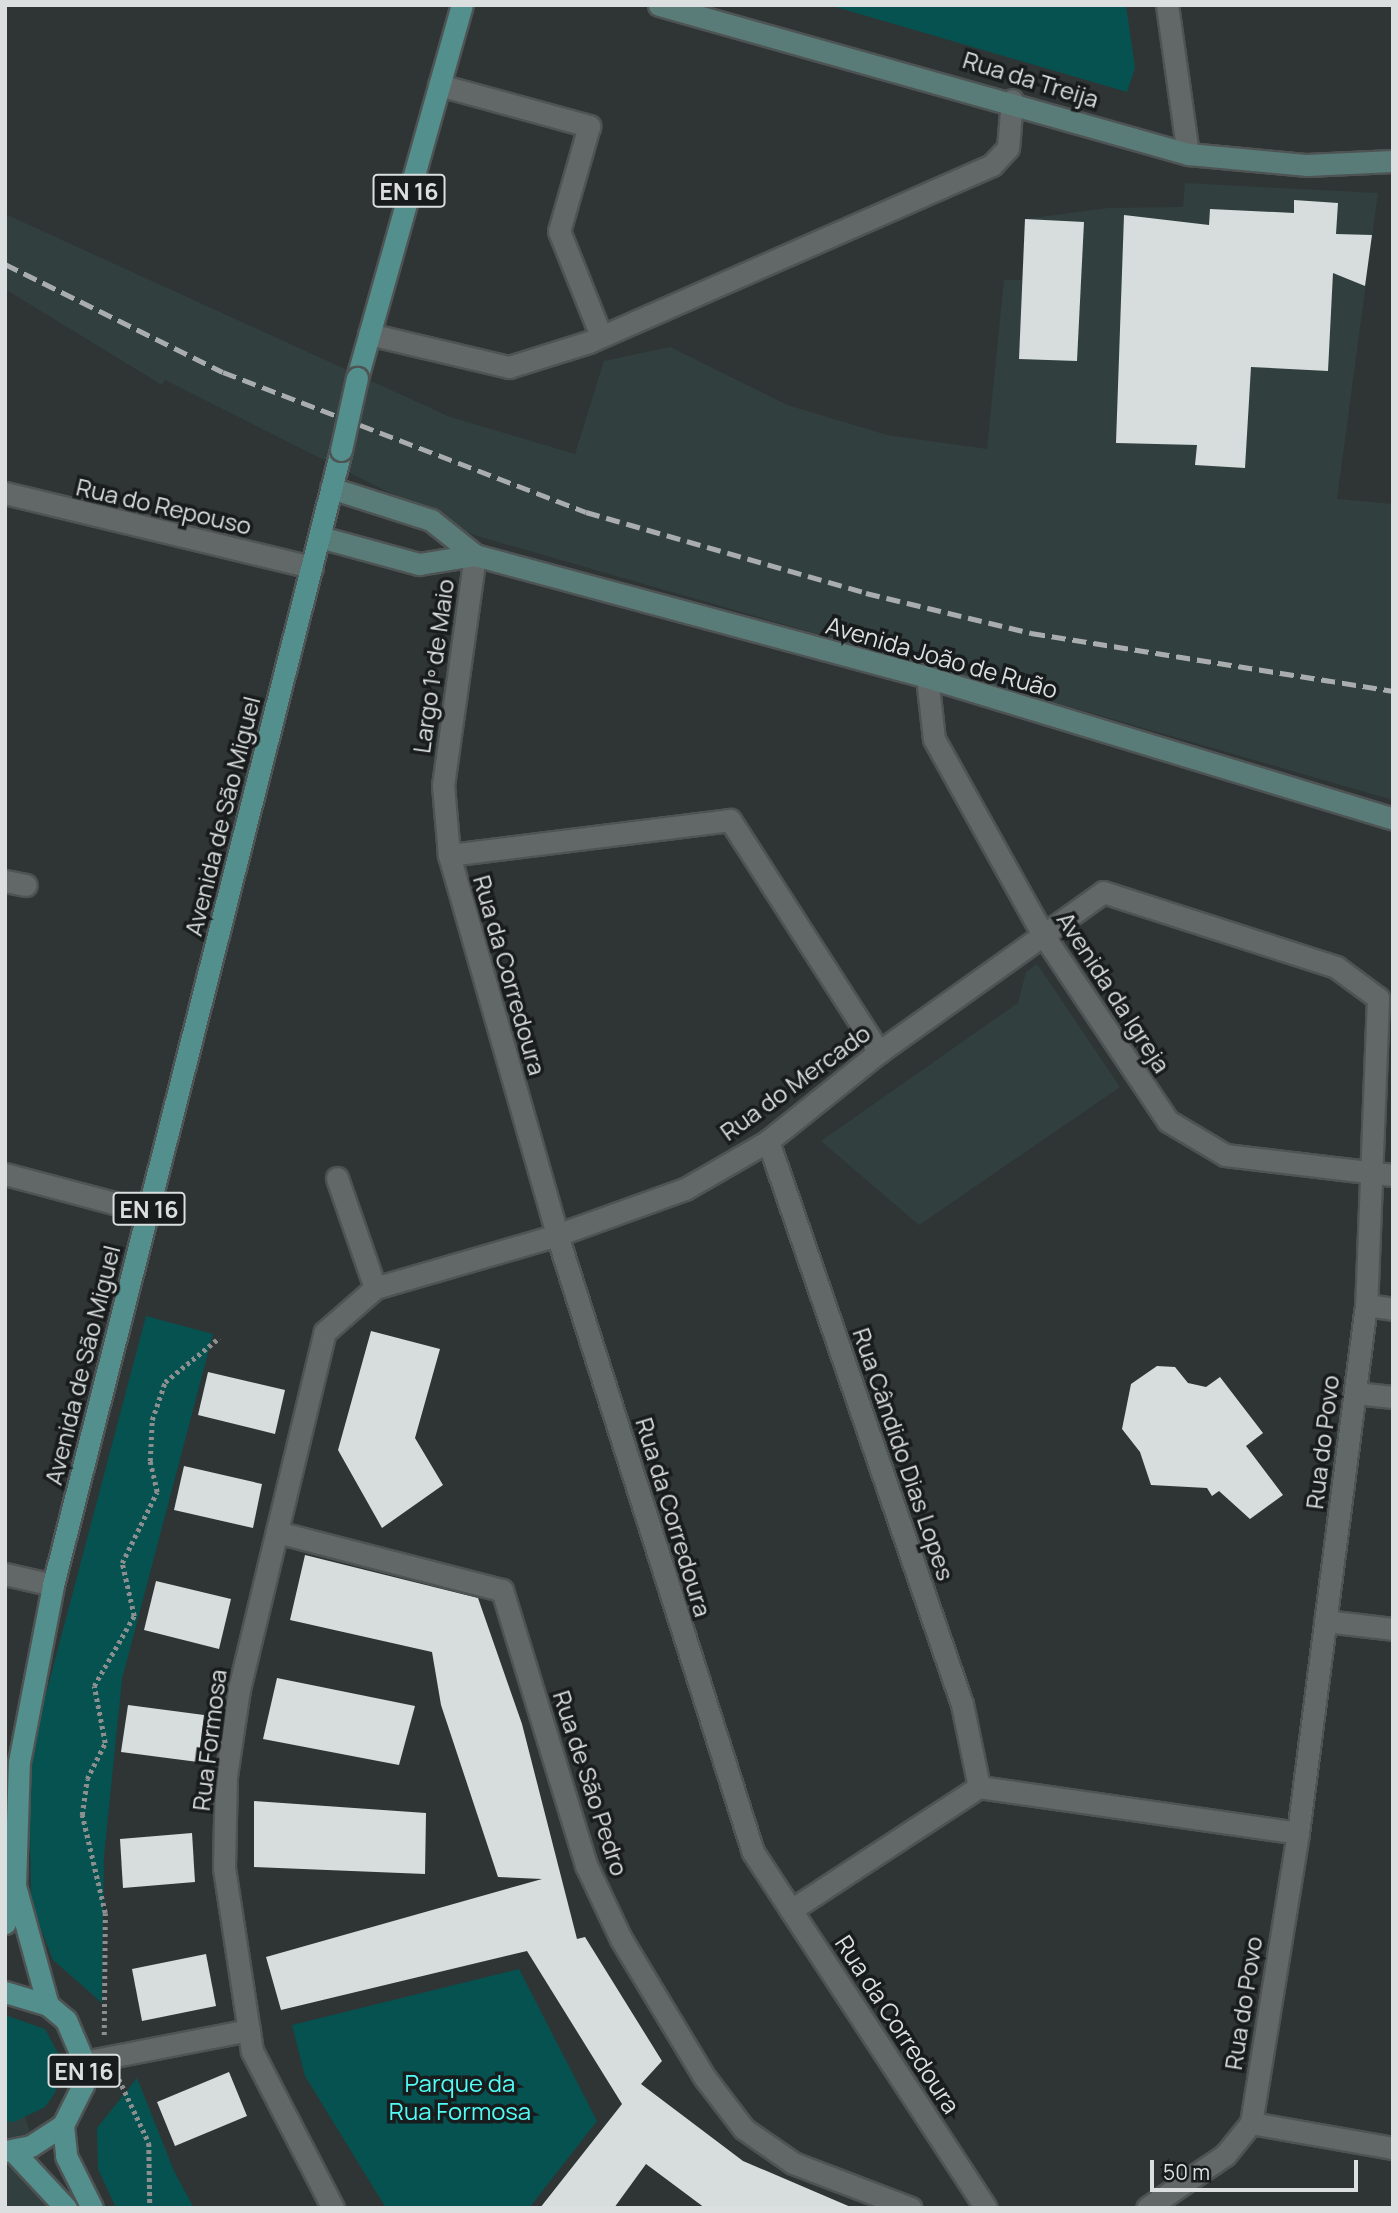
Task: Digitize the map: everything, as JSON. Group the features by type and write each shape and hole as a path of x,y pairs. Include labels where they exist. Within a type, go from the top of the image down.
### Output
{"main road":[{"name":"EN 16","path":"320,537 369,334 462,5"},
{"name":"Rua da Treija","path":"659,5 1012,100 1188,154 1307,165 1393,161"},
{"name":"Largo 1º de Maio","path":"331,488 431,520 475,555"},
{"name":"Largo 1º de Maio","path":"320,537 419,564 475,555"},
{"name":"Avenida de São Miguel","path":"5,1923 15,1887 19,1762 53,1586 320,537"},
{"name":"Avenida João de Ruão","path":"475,555 927,677 1393,819"},
{"name":"Avenida de São Miguel","path":"15,1887 48,2005"},
{"path":"5,1992 48,2005"},
{"name":"EN 16","path":"48,2005 66,2020 84,2062 83,2085 63,2125 66,2156 92,2208"},
{"name":"EN 16","path":"63,2125 9,2151 66,2208"}],"street":[{"path":"1167,5 1188,154"},
{"path":"439,85 589,126 559,232 601,336"},
{"path":"369,334 509,367 601,336 992,165 1008,148 1012,100"},
{"name":"Rua do Repouso","path":"5,493 312,567"},
{"name":"Largo 1º de Maio","path":"443,785 475,555"},
{"name":"Avenida da Igreja","path":"927,677 934,739 1042,933 1168,1121 1225,1155 1393,1175"},
{"name":"Rua da Corredoura","path":"443,785 449,855 557,1235 737,1814 753,1852 986,2207"},
{"path":"449,855 730,820 879,1052"},
{"name":"Rua do Povo","path":"1042,933 1103,892 1336,967 1378,998 1366,1306 1297,1833 1251,2123"},
{"name":"Rua do Mercado","path":"557,1235 685,1189 768,1141 879,1052 1042,933"},
{"name":"Rua Cândido Dias Lopes","path":"768,1141 962,1704 979,1787"},
{"path":"5,1174 148,1212"},
{"path":"337,1178 375,1288"},
{"name":"Rua Formosa","path":"333,2208 252,2051 224,1868 226,1776 239,1689 325,1332 375,1288 557,1235"},
{"path":"1366,1306 1393,1309"},
{"path":"1354,1392 1393,1397"},
{"name":"Rua de São Pedro","path":"276,1532 502,1590 586,1865 621,1939 705,2078 744,2129 793,2163 911,2208"},
{"path":"5,1574 53,1586"},
{"path":"1325,1621 1393,1629"},
{"path":"791,1910 979,1787 1297,1833"},
{"path":"84,2062 107,2055 249,2030"},
{"path":"1147,2208 1225,2155 1251,2123 1393,2148"},
{"path":"980,2208 986,2207"}],"path":[{"path":"150,2208 149,2143 107,2055 105,1913 82,1815 87,1779 105,1743 94,1686 134,1616 122,1563 157,1492 150,1461 152,1420 165,1382 219,1338"}],"shaded area":[{"path":"1185,183 1378,193 1337,499 1393,504 1393,800 474,535 165,380 162,385 5,289 5,214 450,417 575,454 604,361 670,347 787,405 887,435 987,449 1004,280 1022,280 1025,219 1108,208 1183,207"},
{"path":"1037,964 1120,1087 919,1225 821,1141 1018,1003 1026,972"},
{"path":"5,2056 55,2208 5,2208"}],"green space":[{"path":"829,5 1126,5 1135,68 1127,92"},
{"path":"146,1316 213,1334 122,1679 104,1857 102,2003 53,1960 31,1904 29,1758"},
{"name":"Parque da Rua Formosa","path":"519,1969 597,2121 529,2208 386,2208 305,2076 292,2025"},
{"path":"5,2015 45,2029 61,2059 55,2093 45,2107 14,2122 5,2121"},
{"path":"137,2078 174,2171 194,2208 116,2208 98,2169 97,2128"}],"building":[{"path":"1294,200 1338,203 1336,234 1372,235 1365,286 1333,273 1328,371 1251,367 1245,468 1195,465 1197,445 1116,443 1124,215 1209,225 1210,209 1294,213"},
{"path":"1025,219 1084,222 1077,361 1019,359"},
{"path":"371,1331 440,1349 415,1438 443,1485 382,1528 338,1450"},
{"path":"1157,1366 1175,1367 1188,1383 1206,1387 1220,1377 1263,1433 1246,1446 1283,1495 1250,1519 1219,1491 1212,1496 1207,1488 1151,1485 1140,1452 1122,1429 1131,1384"},
{"path":"208,1372 285,1390 275,1434 198,1415"},
{"path":"184,1466 262,1484 253,1528 174,1510"},
{"path":"305,1555 478,1598 522,1724 577,1939 585,1937 662,2061 641,2084 743,2161 853,2208 705,2208 646,2164 614,2208 540,2208 622,2104 527,1951 281,2010 266,1957 542,1879 498,1877 441,1705 432,1652 290,1620"},
{"path":"156,1581 231,1599 219,1649 144,1630"},
{"path":"277,1678 415,1706 399,1765 263,1739"},
{"path":"128,1705 204,1715 198,1762 121,1752"},
{"path":"254,1801 426,1813 425,1874 254,1867"},
{"path":"192,1833 195,1882 123,1888 120,1839"},
{"path":"206,1954 216,2006 142,2021 132,1969"},
{"path":"229,2072 247,2116 175,2146 157,2102"}],"railway":[{"path":"5,264 223,372 586,512 866,593 1031,633 1393,691"}]}
